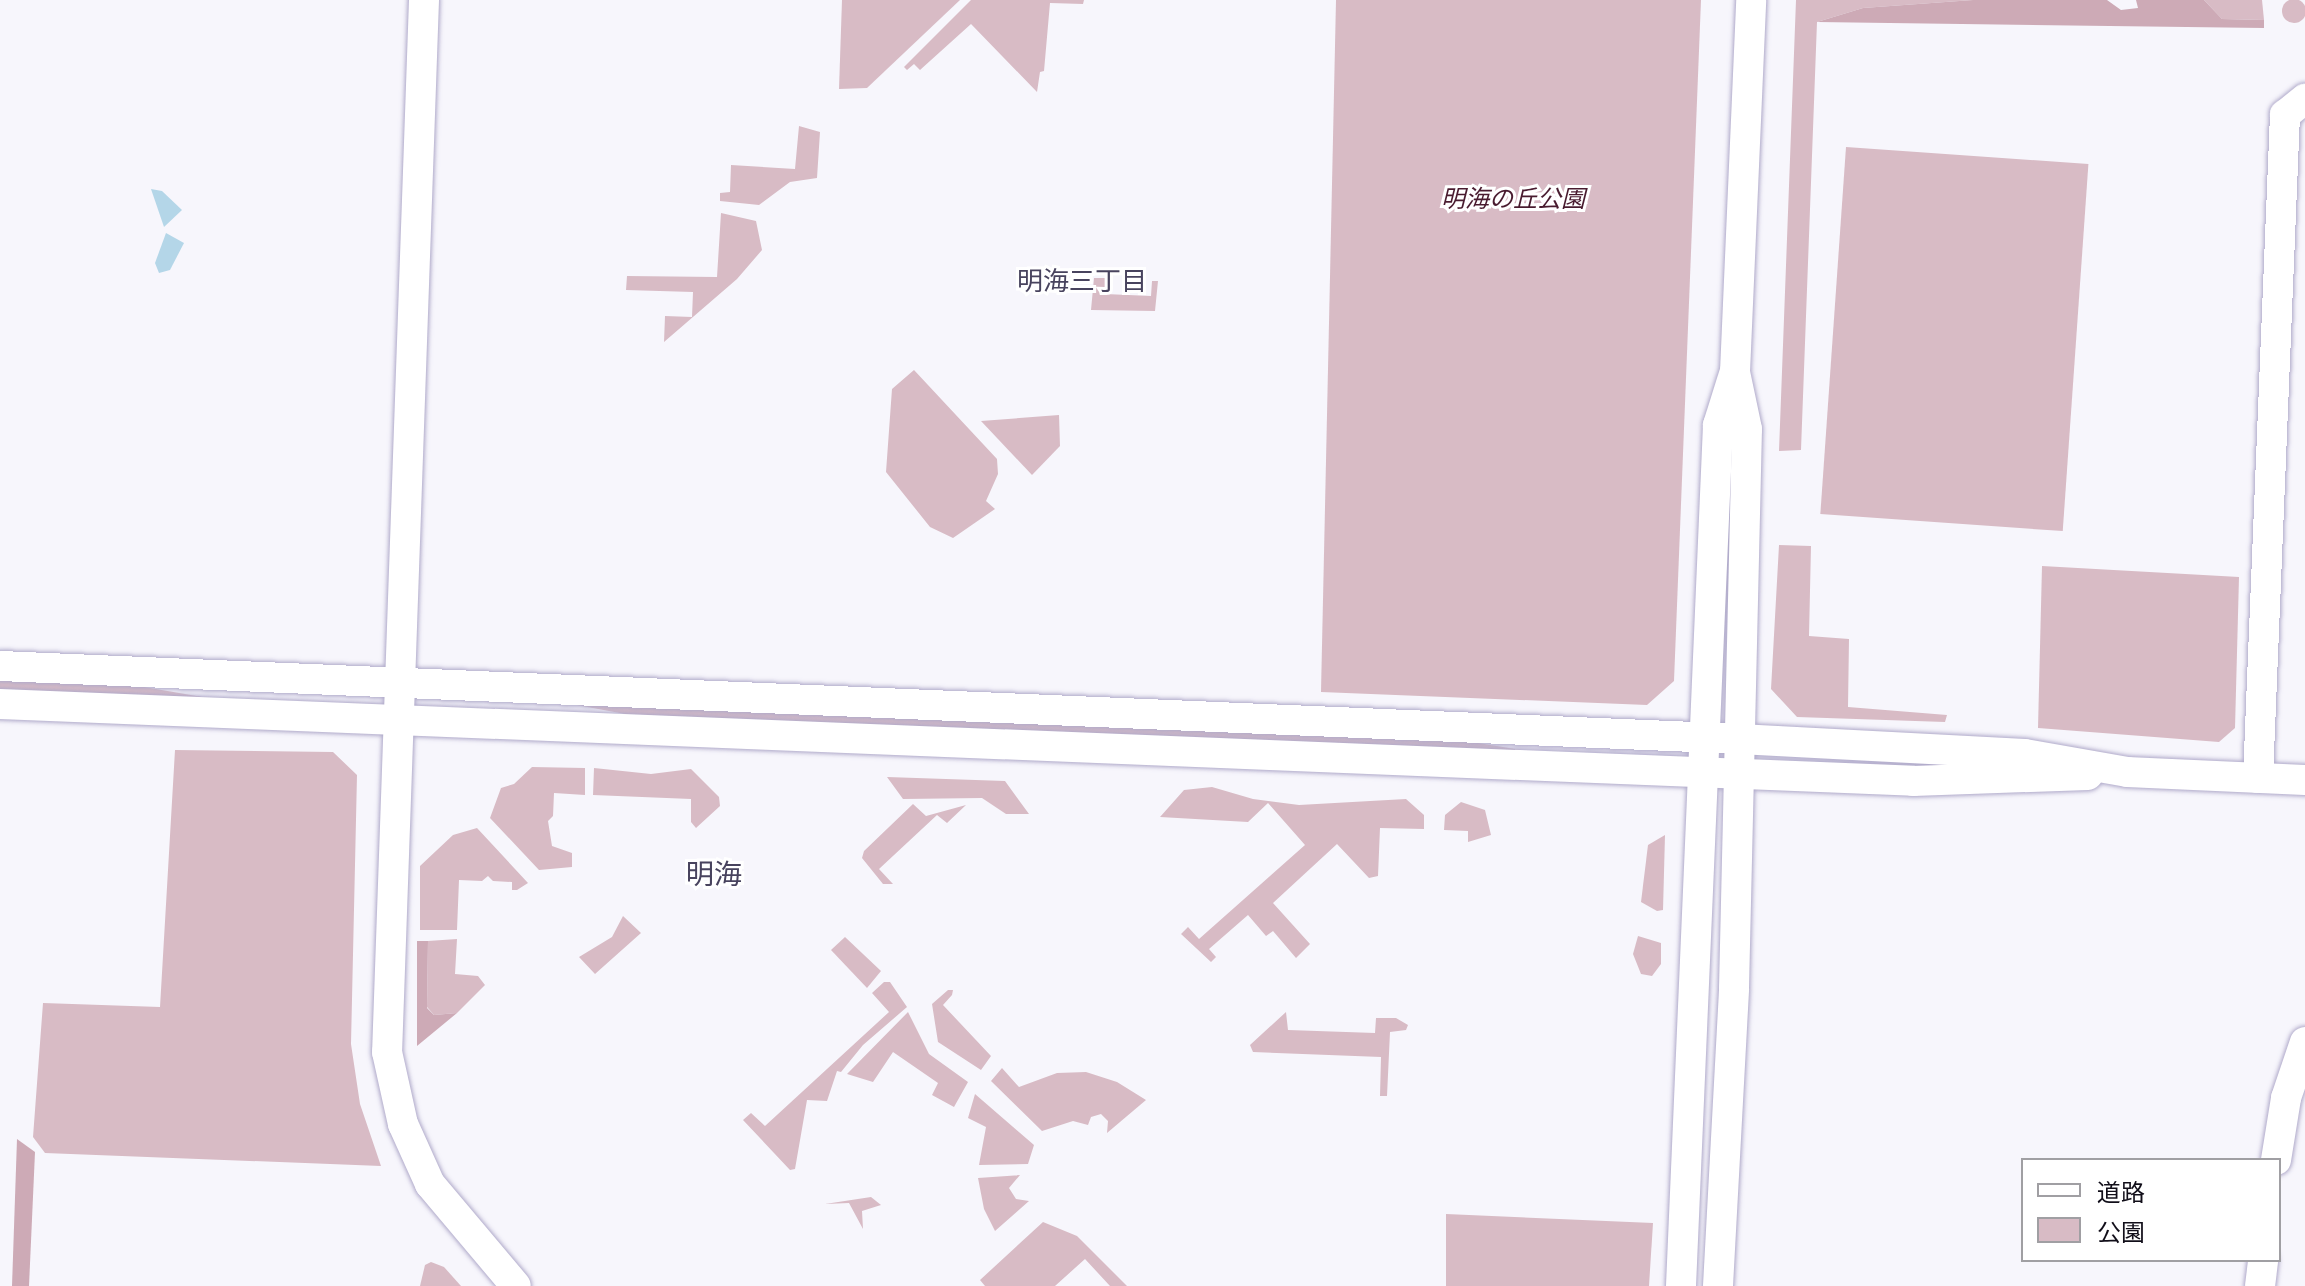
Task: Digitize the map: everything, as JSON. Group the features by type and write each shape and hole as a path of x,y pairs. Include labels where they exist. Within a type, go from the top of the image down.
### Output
{"street":[{"path":"1718,1286 1734,988 1747,429 1735,372 1751,0"},
{"path":"424,15 385,997 393,1090 430,1184 516,1286"},
{"path":"2258,778 2285,115 2305,99"},
{"path":"1681,1286 1701,738 1718,425 1735,372"},
{"path":"0,666 1739,739 2025,754 2127,772 2305,780"},
{"path":"0,704 1738,774 2021,781 2127,772"},
{"path":"2276,1158 2286,1098 2305,1042"},
{"path":"2260,1286 2263,1262"}],"green space":[{"path":"2294,-1 2303,2 2306,11 2303,20 2294,23 2285,20 2282,11 2285,2"},
{"path":"842,0 960,0 867,88 839,89"},
{"path":"971,0 1084,0 1083,4 1050,3 1044,71 1040,72 1037,92 971,24 920,70 914,64 907,70 904,67"},
{"name":"明海の丘公園","path":"1336,0 1701,0 1674,681 1647,705 1321,692"},
{"path":"1796,0 1973,0 1863,8 1817,22 1801,450 1779,451"},
{"path":"2204,0 2262,0 2264,20 2222,19"},
{"path":"799,126 820,132 817,178 790,182 759,205 720,201 720,193 730,192 731,165 795,169"},
{"path":"1846,147 2088,164 2063,531 1820,514"},
{"path":"721,213 756,221 762,250 737,279 664,342 665,316 692,317 693,292 626,290 627,276 717,277"},
{"path":"1094,278 1105,278 1105,294 1151,296 1152,281 1158,281 1155,311 1091,310"},
{"path":"914,370 997,459 998,474 986,501 995,509 953,538 930,527 886,472 892,389"},
{"path":"1059,415 1060,446 1032,475 981,421"},
{"path":"1779,545 1811,546 1809,636 1849,639 1848,707 1947,715 1945,722 1797,717 1771,689"},
{"path":"2042,566 2239,577 2235,728 2219,742 2038,728"},
{"path":"0,679 127,684 208,698 0,692"},
{"path":"577,705 1441,737 1528,751 641,717"},
{"path":"175,750 333,752 357,775 351,1044 360,1104 381,1166 45,1153 33,1137 43,1003 160,1007"},
{"path":"532,767 585,768 585,795 554,793 553,816 548,821 552,846 572,853 572,867 539,870 490,818 501,788 514,784"},
{"path":"594,768 651,774 691,769 719,797 720,806 696,828 691,822 691,799 593,795"},
{"path":"887,777 1005,781 1029,814 1006,814 982,798 903,799"},
{"path":"1212,787 1253,799 1299,805 1406,799 1424,815 1424,829 1380,828 1378,876 1369,878 1337,844 1273,903 1310,944 1296,958 1273,931 1266,936 1248,915 1209,949 1216,957 1211,962 1181,934 1188,927 1199,939 1305,845 1268,803 1248,822 1160,817 1184,790"},
{"path":"1461,802 1485,810 1491,835 1468,842 1468,831 1444,830 1445,815"},
{"path":"913,804 926,816 966,805 947,823 937,815 879,869 893,884 883,884 862,858 864,851"},
{"path":"477,828 528,883 512,890 512,882 493,881 488,876 482,881 459,880 457,930 420,930 420,866 453,835"},
{"path":"1665,835 1663,910 1657,911 1641,902 1648,845"},
{"path":"623,916 641,933 595,974 579,957 612,937"},
{"path":"1638,936 1661,943 1661,964 1652,976 1641,974 1633,954"},
{"path":"845,937 881,971 867,988 831,950"},
{"path":"457,939 455,974 478,976 485,985 457,1013 434,1015 427,1007 428,941"},
{"path":"884,982 890,982 907,1007 863,1045 841,1072 837,1071 827,1101 807,1100 795,1169 790,1170 743,1120 751,1113 765,1126 889,1012 872,993"},
{"path":"948,990 953,990 952,995 943,1005 991,1056 981,1070 938,1042 932,1004"},
{"path":"908,1012 929,1054 968,1082 954,1107 932,1095 938,1083 893,1052 873,1082 847,1074"},
{"path":"1286,1012 1288,1030 1375,1033 1376,1018 1396,1018 1408,1025 1406,1030 1390,1032 1387,1096 1380,1096 1381,1057 1253,1052 1250,1045"},
{"path":"1002,1068 1019,1087 1057,1073 1086,1072 1117,1082 1146,1100 1107,1133 1108,1121 1101,1114 1091,1117 1088,1125 1073,1121 1042,1131 991,1081"},
{"path":"975,1094 1034,1145 1028,1164 979,1165 986,1127 968,1118"},
{"path":"1020,1175 1009,1188 1016,1199 1029,1201 995,1231 984,1209 978,1178"},
{"path":"871,1197 881,1205 862,1211 863,1229 849,1203 825,1204"},
{"path":"1446,1214 1653,1223 1649,1286 1446,1286"},
{"path":"1043,1222 1077,1236 1127,1286 1110,1286 1085,1259 1055,1286 985,1286 980,1280"},
{"path":"431,1262 444,1267 461,1286 420,1286 425,1265"}],"shaded area":[{"path":"1973,0 2107,0 2121,10 2138,8 2136,0 2204,0 2222,19 2264,20 2264,28 1817,22 1863,8"},
{"path":"417,941 428,941 427,1008 434,1015 457,1013 417,1046"},
{"path":"17,1139 35,1152 29,1286 12,1286"}],"water":[{"path":"151,189 162,191 182,210 164,227"},
{"path":"166,233 184,243 170,270 159,273 155,263"}],"district":[{"name":"明海三丁目","path":"1082,279"},
{"name":"明海","path":"714,872"}]}
